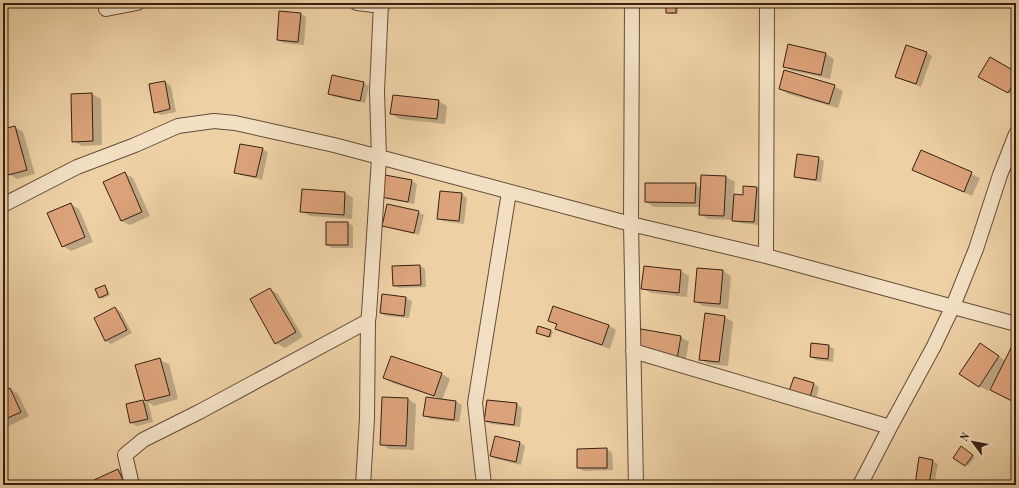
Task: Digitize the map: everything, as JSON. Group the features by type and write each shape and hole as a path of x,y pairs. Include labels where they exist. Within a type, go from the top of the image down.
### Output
{"street":[{"path":"106,9 137,3"},
{"path":"357,3 382,5 378,90 380,158 368,321 367,418 363,485"},
{"path":"632,3 631,224 636,485"},
{"path":"766,256 768,3"},
{"path":"3,204 77,167 135,145 178,126 214,121 235,123 334,145 631,224 766,256 1016,324"},
{"path":"860,485 934,346 953,306 976,249 1000,175 1016,134"},
{"path":"484,485 474,403 509,192"},
{"path":"132,485 125,455 143,440 199,412 368,321"},
{"path":"633,351 890,427"}],"building":[{"path":"666,3 676,3 676,13 666,13"},
{"path":"279,11 301,13 298,42 277,40"},
{"path":"788,44 826,53 821,75 783,67"},
{"path":"906,45 927,52 916,84 895,77"},
{"path":"990,57 1016,72 1016,79 1008,93 978,77"},
{"path":"784,70 835,85 829,104 779,89"},
{"path":"332,75 364,82 360,101 328,94"},
{"path":"165,81 170,109 154,113 149,84"},
{"path":"92,93 93,141 72,142 71,94"},
{"path":"393,95 439,100 437,119 390,114"},
{"path":"15,126 27,170 8,175 3,157 3,129"},
{"path":"240,144 263,148 256,177 234,173"},
{"path":"921,150 972,172 964,192 912,170"},
{"path":"797,154 819,157 816,180 794,177"},
{"path":"125,172 142,212 121,221 103,182"},
{"path":"385,175 412,180 408,202 381,197"},
{"path":"701,175 726,176 724,216 699,215"},
{"path":"645,183 696,183 695,203 645,202"},
{"path":"743,186 757,187 754,222 732,221 734,194 743,195"},
{"path":"302,189 345,192 344,215 300,212"},
{"path":"440,191 462,193 459,221 437,219"},
{"path":"71,203 85,237 62,247 47,213"},
{"path":"387,204 419,211 414,233 382,226"},
{"path":"326,222 348,222 348,245 326,245"},
{"path":"420,265 421,285 393,286 392,266"},
{"path":"644,266 681,270 679,293 641,289"},
{"path":"697,268 723,270 720,304 694,302"},
{"path":"105,285 108,294 99,298 95,289"},
{"path":"270,288 296,332 275,344 250,299"},
{"path":"382,294 406,297 404,316 380,313"},
{"path":"553,306 609,325 602,345 555,329 557,324 548,321"},
{"path":"115,307 127,330 105,341 94,318"},
{"path":"705,313 725,316 719,362 699,360"},
{"path":"538,326 551,330 549,337 536,333"},
{"path":"641,329 681,336 677,359 636,351"},
{"path":"1014,342 1016,343 1016,393 1012,401 990,390"},
{"path":"811,343 829,345 828,359 810,357"},
{"path":"980,343 999,356 979,387 959,374"},
{"path":"391,356 442,373 434,396 383,378"},
{"path":"160,358 170,395 145,401 135,365"},
{"path":"794,377 814,383 810,397 789,391"},
{"path":"10,388 21,412 3,420 3,391"},
{"path":"382,397 408,398 406,446 380,445"},
{"path":"426,397 456,401 454,420 423,416"},
{"path":"143,400 148,419 130,423 126,404"},
{"path":"487,400 517,403 514,425 484,421"},
{"path":"495,436 520,442 516,462 490,456"},
{"path":"961,446 973,455 965,466 953,458"},
{"path":"607,448 607,468 577,468 577,449"},
{"path":"919,457 933,460 929,485 915,485"},
{"path":"118,469 125,485 96,485 94,480"}]}
